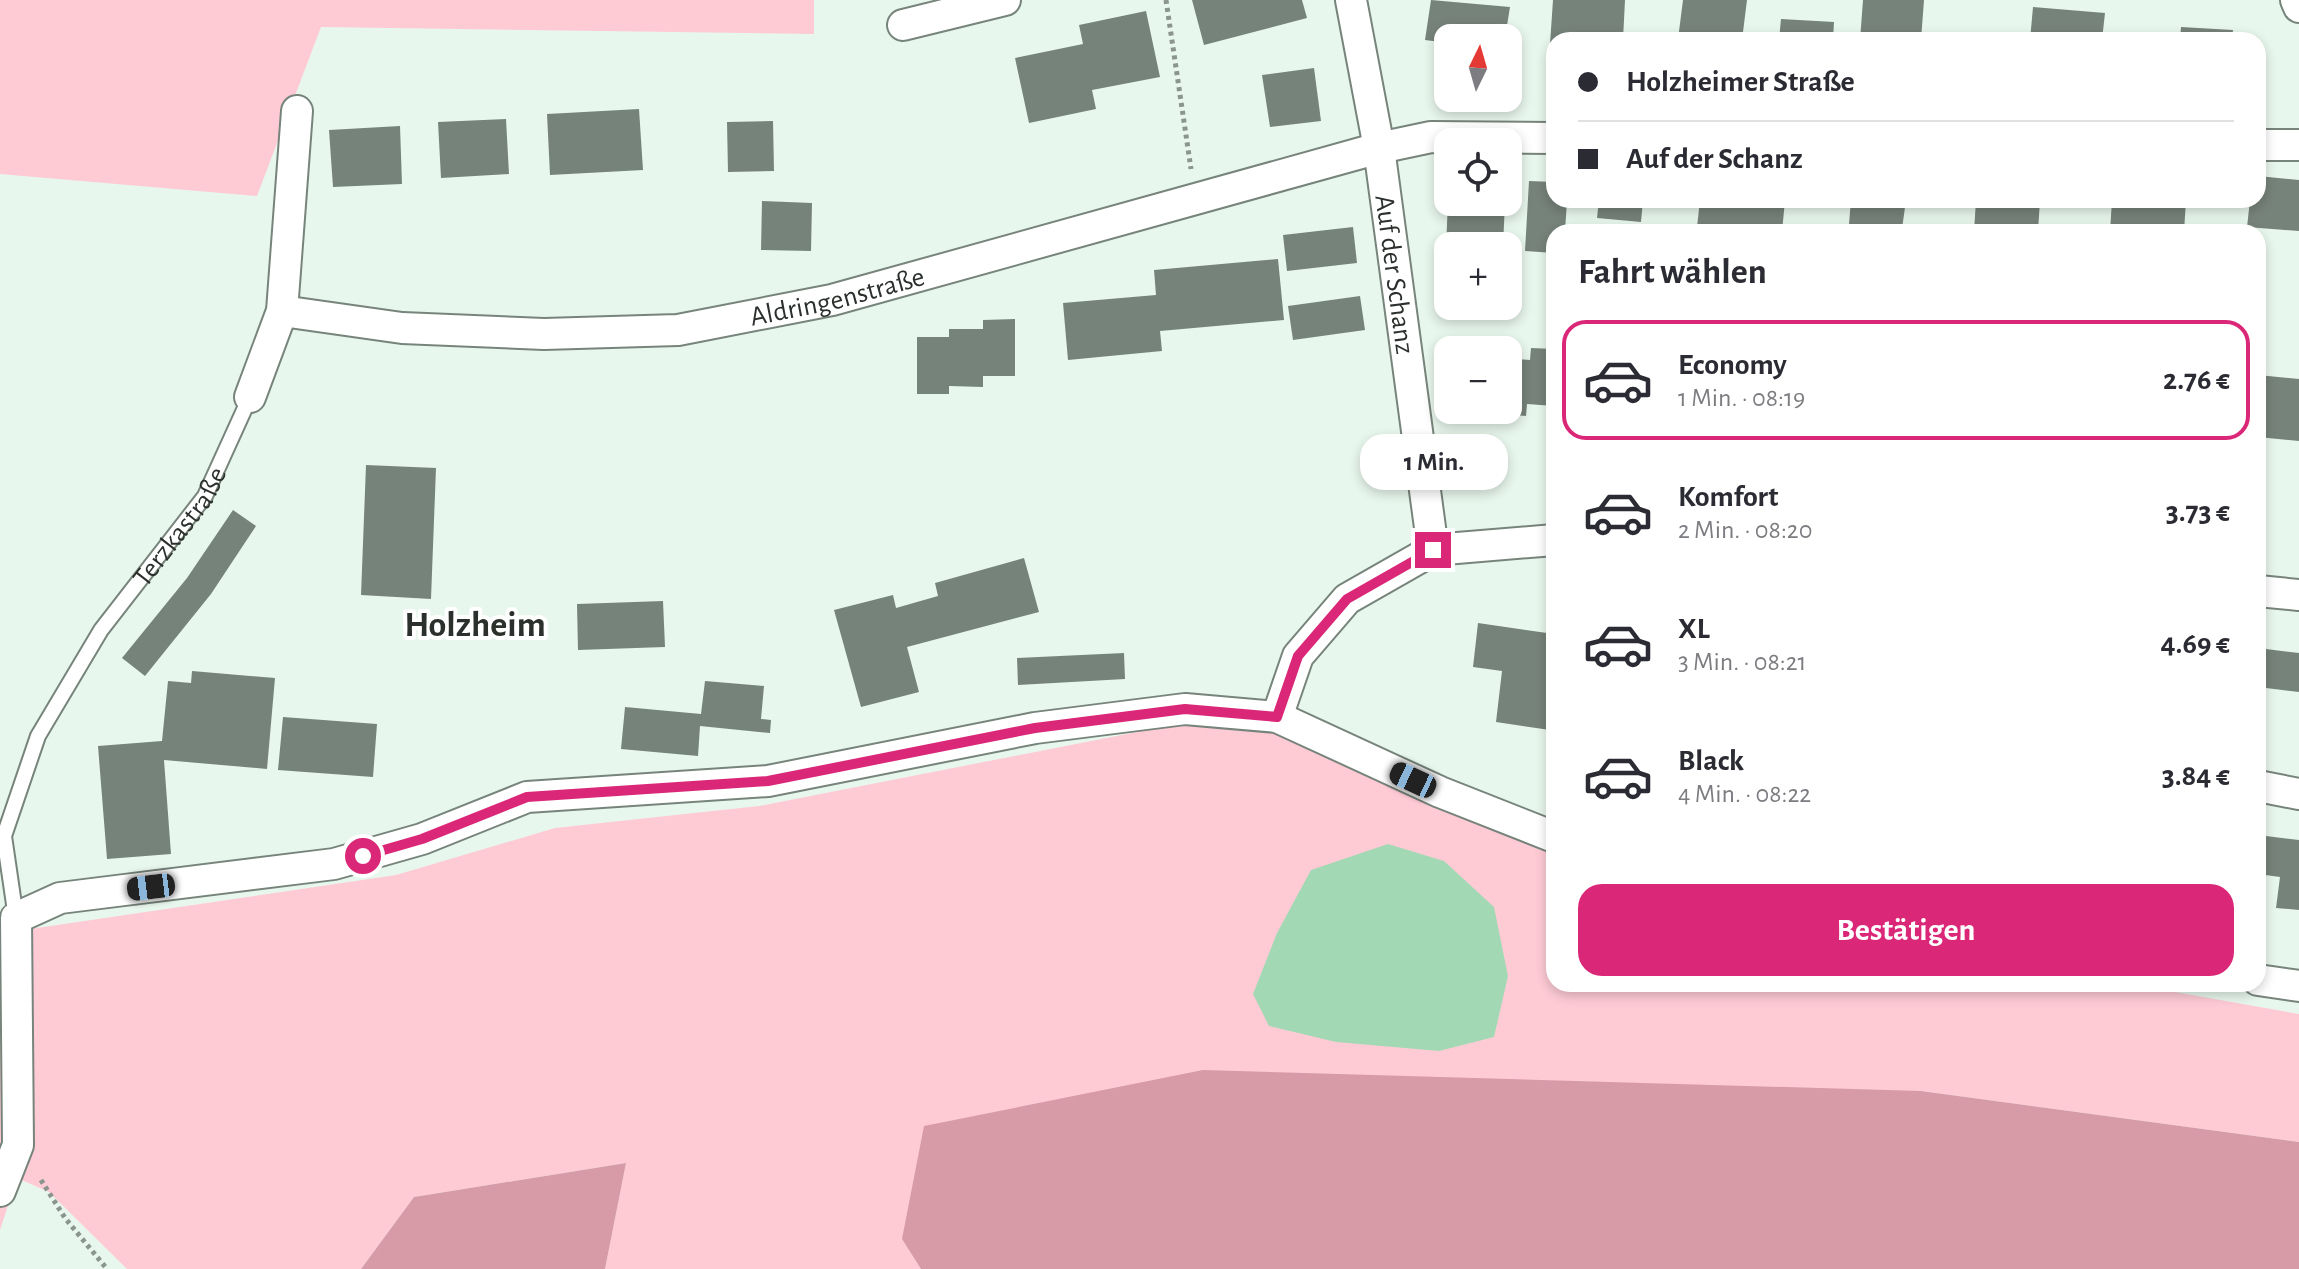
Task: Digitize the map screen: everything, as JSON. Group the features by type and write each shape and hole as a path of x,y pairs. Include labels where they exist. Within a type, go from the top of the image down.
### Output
{"street":[{"path":"903,25 1005,0"},
{"name":"Auf der Schanz","path":"1351,0 1379,148 1433,550"},
{"path":"2296,0 2299,7"},
{"name":"Terzkastraße","path":"250,397 282,311 297,111"},
{"name":"Aldringenstraße","path":"282,311 402,328 544,334 678,330 832,300 1379,148 1431,137 1546,138"},
{"path":"2266,145 2299,145"},
{"path":"1277,717 1298,656 1347,599 1433,550 1546,541"},
{"path":"2266,592 2299,595"},
{"path":"0,1191 18,1145 16,918 60,898 334,864 422,839 527,797 768,781 1035,728 1185,709 1277,717 1440,792 1546,834"},
{"path":"2266,788 2299,794"},
{"path":"2266,981 2299,986"}],"lane":[{"name":"Terzkastraße","path":"16,918 4,836 38,736 101,630 205,496 250,397"}],"path":[{"path":"1166,0 1196,201"},
{"path":"18,1145 65,1218 107,1269"}],"shaded area":[{"path":"0,0 814,0 814,34 321,27 257,196 0,174"},
{"path":"1249,710 1546,847 1546,992 2175,992 2299,1014 2299,1142 1921,1091 902,1238 921,1269 605,1269 626,1163 414,1197 361,1269 127,1269 49,1192 17,1178 0,1230 0,928 30,929 396,875 555,828 759,806"},
{"path":"1388,844 1444,861 1494,907 1508,976 1494,1037 1439,1051 1336,1042 1269,1026 1253,994 1277,933 1311,870"},
{"path":"1203,1070 1921,1091 2299,1142 2299,1269 921,1269 902,1239 924,1126"},
{"path":"626,1163 605,1269 361,1269 414,1197"}],"building":[{"path":"1192,0 1302,0 1307,18 1204,45"},
{"path":"1431,0 1510,7 1507,24 1434,24 1434,41 1425,40"},
{"path":"1553,0 1625,0 1623,32 1551,32"},
{"path":"1683,0 1747,0 1743,32 1679,32"},
{"path":"1863,0 1924,0 1922,32 1861,32"},
{"path":"2033,7 2105,13 2103,32 2031,32"},
{"path":"1146,11 1160,77 1092,90 1096,109 1029,123 1015,58 1083,44 1079,25"},
{"path":"1781,19 1834,22 1833,32 1780,32"},
{"path":"2181,27 2233,30 2233,32 2181,32"},
{"path":"1314,68 1321,121 1270,127 1262,75"},
{"path":"639,109 643,170 550,175 547,114"},
{"path":"506,119 509,174 441,178 438,122"},
{"path":"773,121 774,171 728,172 727,122"},
{"path":"400,126 402,184 333,187 329,130"},
{"path":"2266,177 2299,180 2299,231 2266,228 2266,224 2247,224 2249,208 2266,208"},
{"path":"1529,181 1546,182 1546,208 1566,208 1566,224 1546,224 1546,252 1525,251"},
{"path":"762,201 812,203 811,251 761,250"},
{"path":"1598,208 1642,208 1641,222 1597,218"},
{"path":"1699,208 1784,208 1783,224 1697,224"},
{"path":"1850,208 1905,208 1903,224 1849,224"},
{"path":"1976,208 2040,208 2038,224 1974,224"},
{"path":"2112,208 2186,208 2184,224 2110,224"},
{"path":"1447,216 1504,216 1504,232 1447,232"},
{"path":"1353,227 1357,263 1287,271 1283,235"},
{"path":"1278,259 1284,320 1160,331 1162,351 1068,360 1063,303 1156,295 1154,270"},
{"path":"1360,296 1365,330 1293,340 1288,306"},
{"path":"1015,319 1015,376 983,376 983,387 949,386 949,394 917,394 917,337 949,337 949,329 983,329 983,320"},
{"path":"1531,348 1546,349 1546,405 1527,404 1526,416 1522,416 1522,359 1530,360"},
{"path":"2266,376 2299,379 2299,441 2266,438"},
{"path":"366,465 436,468 431,599 361,595"},
{"path":"233,510 256,526 211,594 145,676 122,658 187,578"},
{"path":"1024,558 1039,612 907,647 919,692 861,707 834,610 893,595 896,608 938,596 935,583"},
{"path":"663,601 665,647 578,650 577,604"},
{"path":"1478,623 1546,633 1546,729 1496,722 1502,671 1473,667"},
{"path":"2266,649 2299,653 2299,692 2266,688"},
{"path":"1124,653 1125,679 1018,685 1017,658"},
{"path":"192,671 275,678 267,769 164,760 171,854 107,859 98,746 162,741 168,681 191,683"},
{"path":"705,681 764,686 761,719 771,720 770,733 700,726 698,756 621,749 625,707 701,714"},
{"path":"283,717 377,724 373,777 278,770"},
{"path":"2266,836 2299,840 2299,910 2276,908 2280,877 2266,875"}],"district":[{"name":"Holzheim","path":"475,623"}],"route":[{"path":"363,856 422,839 527,797 768,781 1035,728 1185,709 1277,717 1298,656 1347,599 1433,550"}]}
